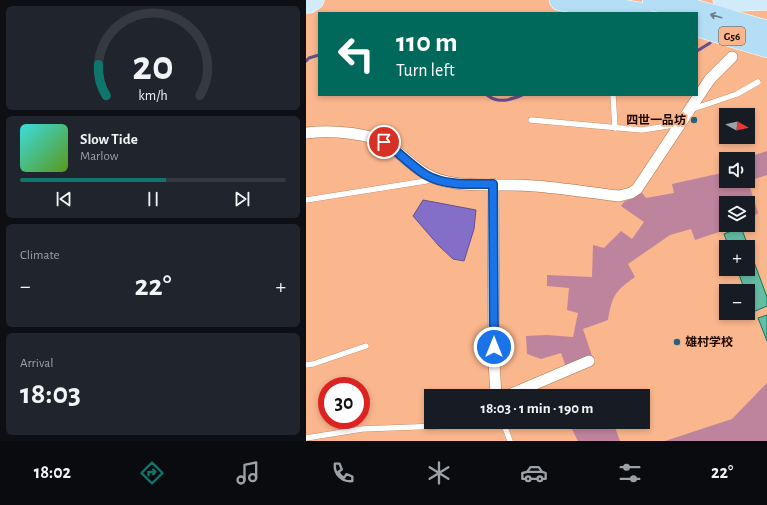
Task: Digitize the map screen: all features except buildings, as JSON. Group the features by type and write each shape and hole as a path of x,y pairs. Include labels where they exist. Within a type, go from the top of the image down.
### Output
{"highway":[{"path":"560,0 635,12"},
{"name":"G56","path":"653,0 697,10 767,31"},
{"name":"G56","path":"698,26 767,47"}],"main road":[{"path":"306,4 309,4 315,0"},
{"path":"722,0 739,2 767,1"}],"street":[{"path":"306,133 330,132 377,138 391,147 419,170 434,178 446,181 534,186 619,196 625,195 637,189 710,79 732,57"},
{"path":"493,184 494,361 496,389"},
{"path":"523,389 589,361"}],"lane":[{"path":"688,111 737,94 758,82"},
{"path":"613,96 616,128"},
{"path":"531,120 642,130 680,124"},
{"path":"306,200 426,181 434,178"},
{"path":"306,365 366,346"},
{"path":"306,438 362,429 424,427"},
{"path":"506,429 510,441"}],"shaded area":[{"path":"767,151 767,175 755,179 755,155"},
{"path":"719,174 719,188 750,188 753,196 719,196 719,232 695,240 691,229 670,235 628,264 635,277 619,290 611,305 608,320 583,329 592,356 566,367 561,353 541,359 527,354 526,336 547,335 573,337 578,313 567,310 569,288 547,286 547,275 592,277 593,245 604,248 621,231 632,239 644,222 621,206 624,202 642,193 646,198 674,193 672,184"},
{"path":"423,200 476,210 474,229 464,261 453,259 439,246 413,216"},
{"path":"755,203 758,213 755,215"},
{"path":"767,383 767,441 665,441 732,419"},
{"path":"572,429 616,429 620,441 578,441"}],"waterway":[{"path":"698,50 710,43"},
{"path":"306,61 309,58 318,55"},
{"path":"488,96 495,100 509,100 519,96"}],"place":[{"name":"四世一品坊","path":"694,120"},
{"name":"雄村学校","path":"677,342"}],"route":[{"path":"384,142 426,175 446,181 472,184 493,184 494,347"}]}
